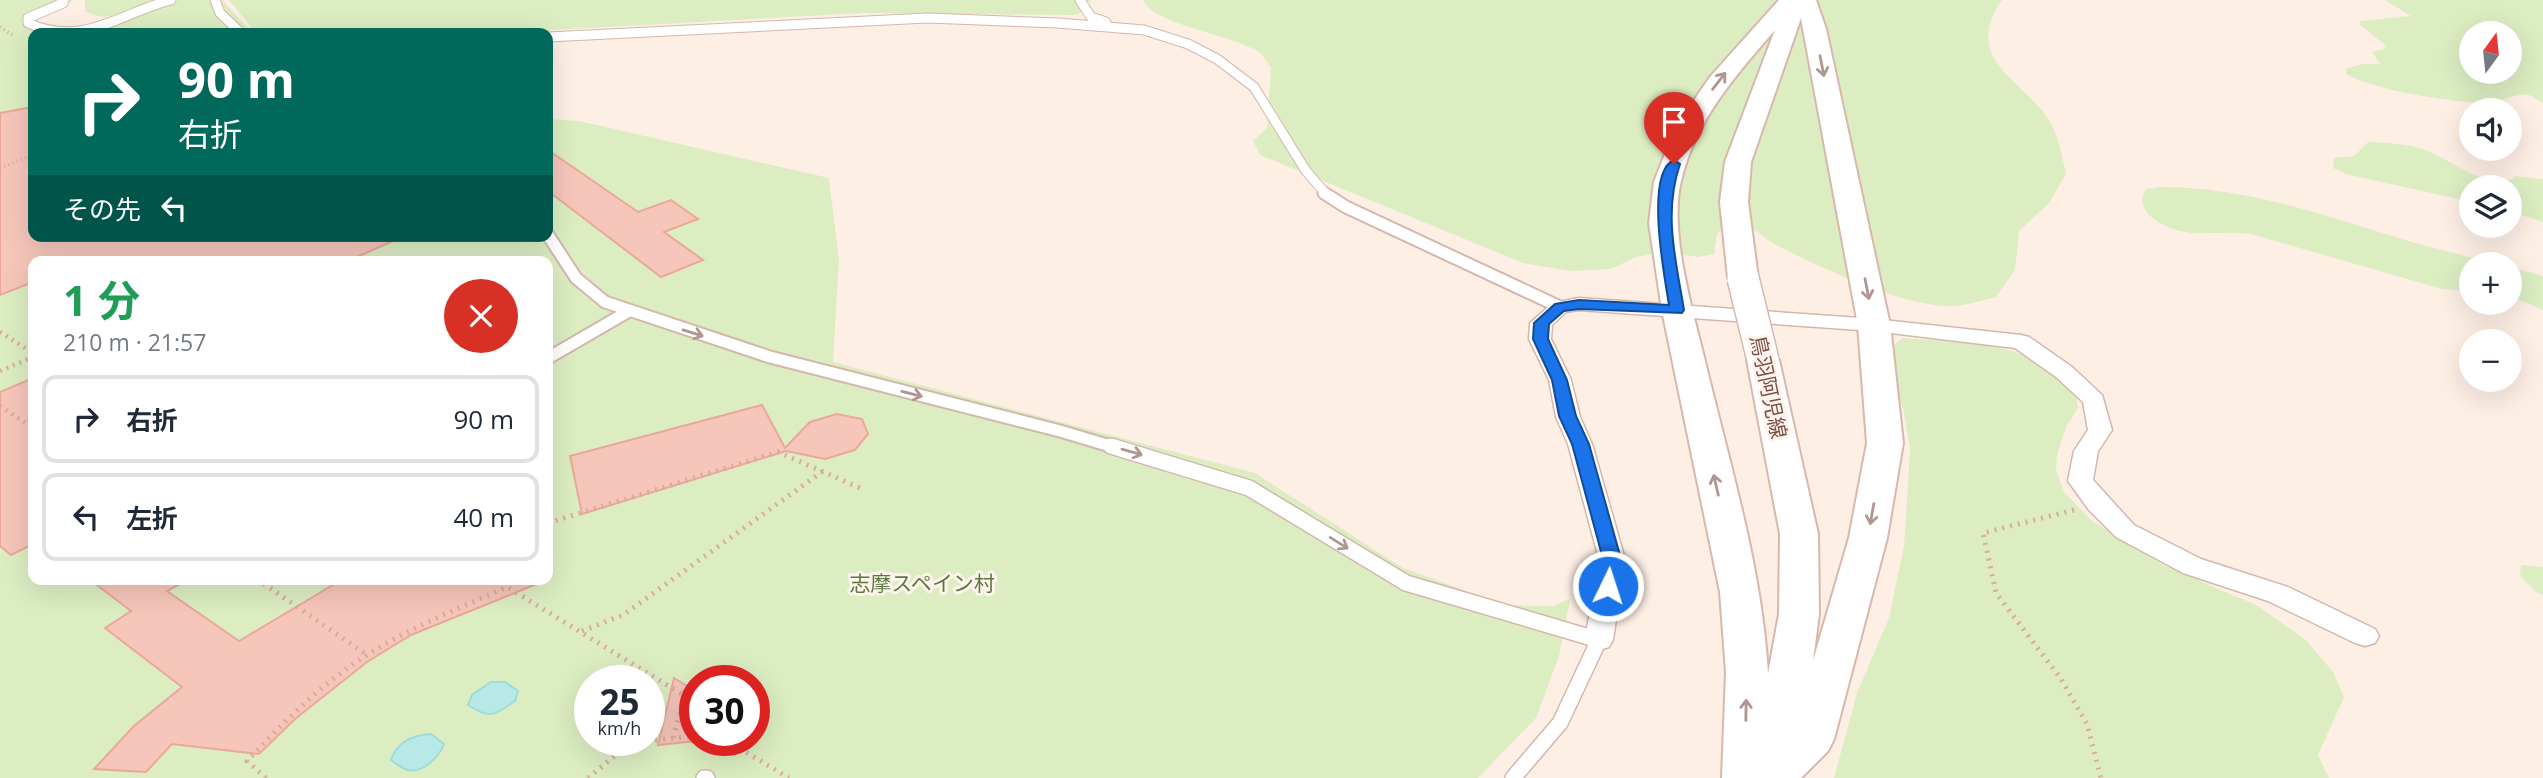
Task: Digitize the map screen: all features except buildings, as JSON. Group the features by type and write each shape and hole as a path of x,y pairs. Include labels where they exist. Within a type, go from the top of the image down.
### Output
{"main road":[{"path":"1745,778 1747,672 1740,592 1677,310 1663,223 1667,182 1687,128 1718,82 1790,0"},
{"name":"鳥羽阿児線","path":"1755,778 1784,709 1800,614 1799,534 1744,278 1734,202 1738,162 1797,0"},
{"path":"1772,778 1812,738 1868,538 1885,443 1874,325 1815,29 1806,0"}],"street":[{"path":"1599,640 1612,559 1580,444 1568,416 1560,380 1540,339 1541,323 1560,307 1601,305 1677,310 1874,325 2021,342 2064,372 2094,400 2099,430 2086,451 2080,481 2125,531 2192,566 2278,594 2365,636"}],"lane":[{"path":"39,28 28,23 28,18 63,3 64,0"},
{"path":"94,28 117,23 171,0"},
{"path":"215,0 219,13 236,28"},
{"path":"1080,0 1091,18 1119,27"},
{"path":"553,37 927,18 1119,27 1161,34 1188,44 1241,76 1254,87 1306,172 1324,193 1346,207 1560,307"},
{"path":"553,242 576,278 605,302 771,357 1060,431 1249,488 1406,583 1599,640 1560,723 1513,778"},
{"path":"553,355 629,311"}],"path":[{"path":"0,168 28,157"},
{"path":"0,331 28,351"},
{"path":"0,371 28,357"},
{"path":"0,406 28,425"},
{"path":"553,521 778,452 860,488"},
{"path":"581,631 623,615 823,471"},
{"path":"2098,504 1983,533 1996,593 2061,678 2087,724 2101,778"},
{"path":"266,585 367,655"},
{"path":"266,778 247,761 284,722 367,655 507,587 685,696 673,738"},
{"path":"588,778 630,743 679,738"},
{"path":"753,756 789,778"}],"green space":[{"name":"志摩スペイン村","path":"0,0 74,0 41,14 35,22 39,25 69,28 28,28 28,242 553,242 553,119 579,121 829,178 839,259 833,362 1255,473 1403,568 1505,605 1553,606 1570,599 1559,656 1536,718 1478,778 0,778"},
{"path":"85,0 151,0 119,15 103,16 85,11"},
{"name":"志摩スペイン村","path":"159,0 222,0 248,28 69,28 89,27"},
{"path":"229,0 1092,0 1080,8 1081,13 1076,15 863,13 553,30 252,28"},
{"path":"1144,0 2002,0 1991,19 1988,36 1991,51 2008,76 2049,120 2066,174 2049,203 2019,231 2015,270 1996,297 1965,305 1934,305 1890,294 1843,277 1773,243 1756,231 1737,226 1725,226 1717,234 1714,254 1698,257 1663,252 1636,257 1611,269 1572,271 1523,263 1260,155 1253,141 1267,128 1271,68 1265,58 1246,45 1161,16 1149,8"},
{"path":"2385,0 2543,0 2543,103 2524,94 2507,98 2459,98 2459,101 2434,98 2359,80 2346,74 2346,69 2362,64 2380,64 2372,52 2386,46 2359,24 2361,21 2411,16"},
{"path":"2368,142 2402,144 2422,149 2476,175 2459,175 2459,199 2346,174 2333,168 2334,158 2354,156"},
{"path":"2522,177 2543,179 2543,222 2522,215"},
{"path":"2193,188 2254,197 2459,254 2459,290 2442,289 2251,234 2175,230 2149,215 2143,199 2146,189"},
{"path":"2522,270 2543,276 2543,310 2522,301"},
{"path":"1903,338 1976,343 2013,351 2042,364 2076,396 2078,408 2066,427 2057,455 2056,470 2064,492 2091,520 2163,565 2258,606 2306,640 2333,672 2344,697 2318,755 2329,778 1834,778 1857,693 1889,618 1904,546 1910,449 1904,412 1896,387 1894,345"},
{"path":"2521,565 2543,567 2543,595 2536,592 2520,576"}],"water":[{"path":"491,682 505,682 518,691 515,701 492,714 482,713 468,705 472,695"},
{"path":"431,734 444,744 423,768 403,768 391,760 397,748 406,741"}],"route":[{"path":"1608,586 1612,559 1580,444 1568,416 1560,380 1540,339 1541,323 1560,307 1579,304 1677,310 1663,223 1667,182 1674,164"}]}
